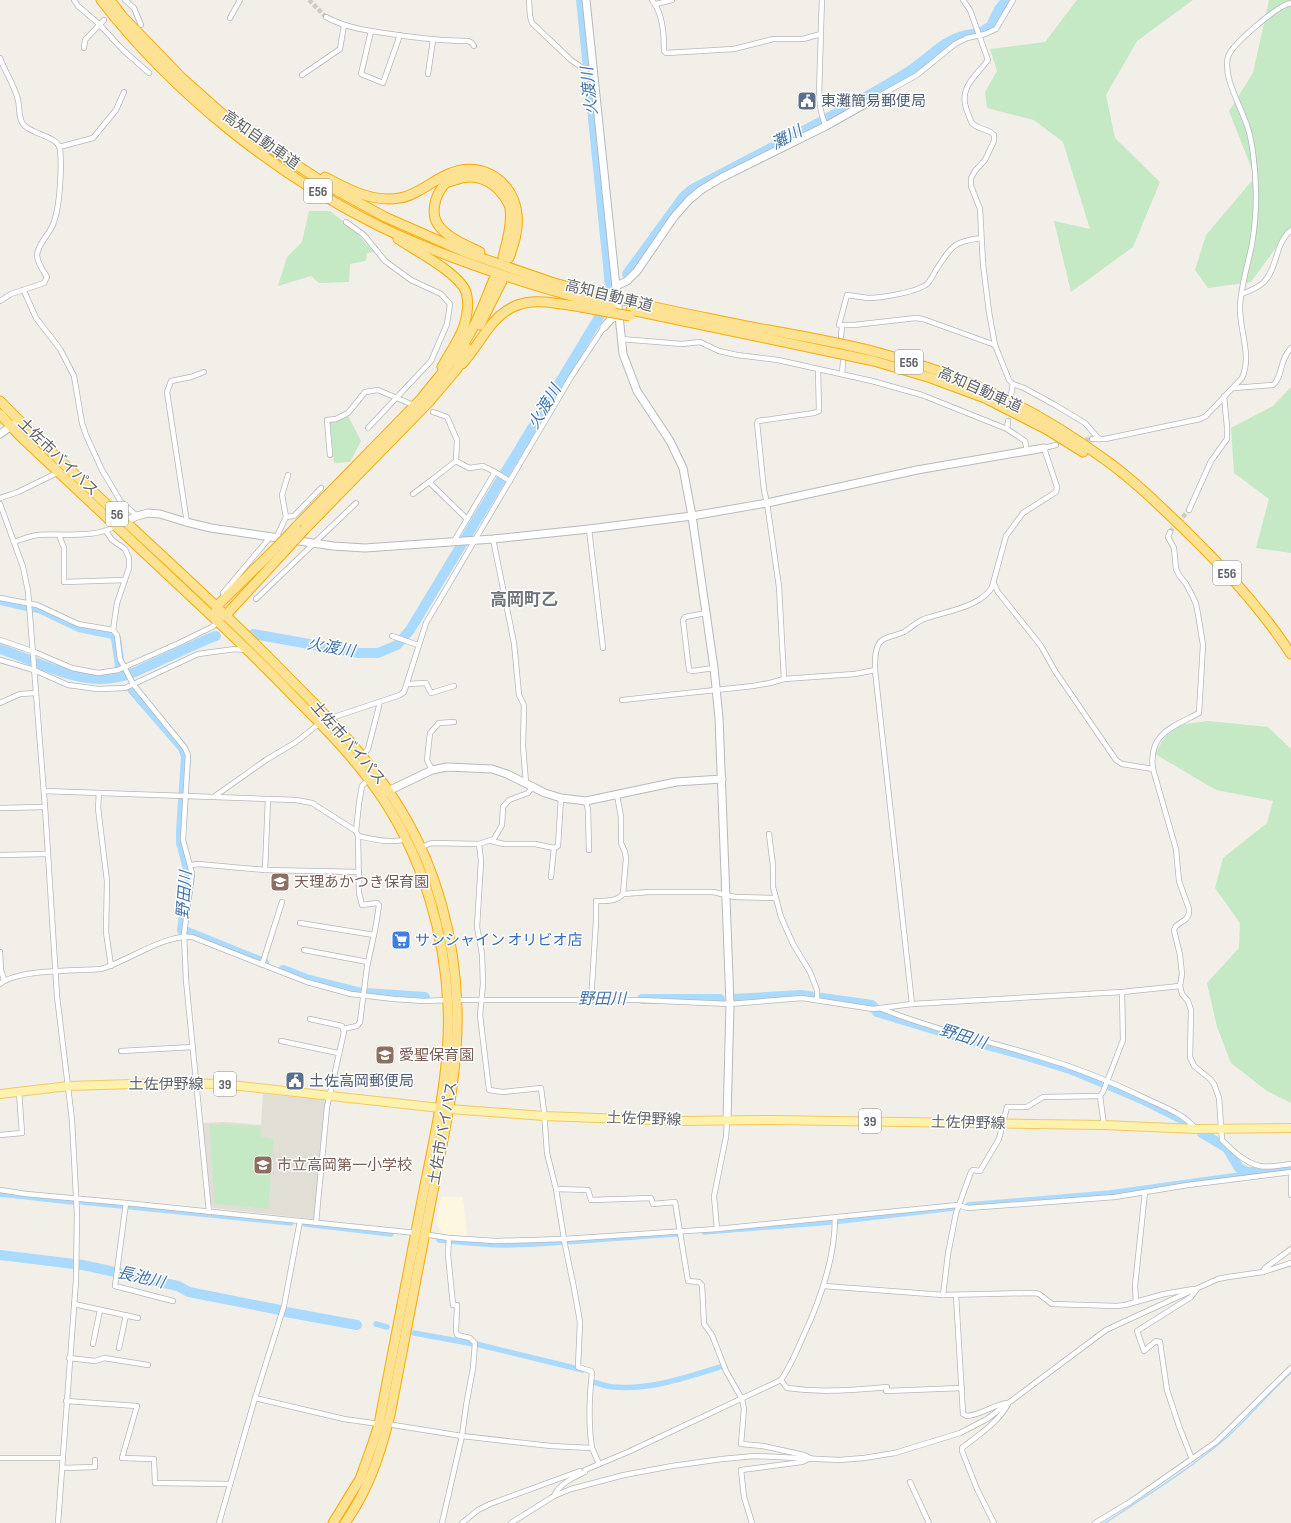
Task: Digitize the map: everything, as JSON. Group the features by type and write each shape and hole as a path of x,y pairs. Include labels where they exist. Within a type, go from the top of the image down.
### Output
{"highway":[{"name":"高知自動車道","path":"101,0 116,20 148,55 181,87 232,132 278,166 321,193 380,226 418,244 551,291 692,324 814,347 874,361 931,378 985,398 1046,429 1105,466 1154,500"},
{"name":"高知自動車道","path":"110,0 122,16 176,71 236,126 332,188 385,217 467,252 554,282 585,300"},
{"path":"236,126 312,171 344,187 367,196 383,199 401,198 452,172 466,169 490,173 506,186 515,201 517,227 506,258 510,216 509,206 496,186 478,177 461,178 446,183 434,204 434,213 437,223 452,238 513,269"},
{"path":"380,226 446,270 458,281 466,292 468,305 464,326 438,376"},
{"path":"219,623 280,550 421,399 438,376 451,362 469,335 498,280 484,319 464,352 457,369"},
{"path":"300,528 428,403 473,351 488,328 499,316 515,305 531,301 585,300 631,309"},
{"name":"高知自動車道","path":"631,309 694,316 823,340 876,352 934,370 987,390 1051,424 1108,462 1154,500 1203,547 1242,590 1278,635 1291,654"},
{"name":"土佐市バイパス","path":"0,401 120,524 247,649 346,750 381,795 406,839 420,868 434,913 452,1000 457,1038 449,1110 420,1234"},
{"name":"土佐市バイパス","path":"0,414 59,472 226,615 258,645 329,718 363,756 389,790 421,847 436,887 448,928 455,970 440,1108 420,1234 383,1424 382,1448 370,1481 356,1508 345,1523"},
{"path":"219,623 216,606 280,550"},
{"name":"土佐市バイパス","path":"333,1523 360,1479 372,1446 383,1424"}],"main road":[{"name":"土佐伊野線","path":"0,1094 69,1086 165,1082 222,1084 449,1110 544,1116 677,1121 727,1120 1196,1128 1291,1128"}],"street":[{"path":"74,0 78,6 99,24 123,50 149,73"},
{"path":"230,18 240,0"},
{"path":"530,0 530,16 532,23 571,60 584,69 593,68"},
{"path":"586,0 621,339 627,367 637,391 670,441 683,468 692,516 714,668 722,779 730,1004 726,1137 714,1196 717,1229"},
{"path":"652,0 656,4 660,16 664,35 664,51 666,53 734,48 773,39 803,39 821,34"},
{"path":"656,4 672,0"},
{"path":"822,0 819,90 822,119 826,126"},
{"path":"963,0 970,10 977,27 978,36 988,60 970,82 966,91 964,103 972,123 978,127 990,130 994,134 994,141 985,160 971,178 971,186 980,209 983,264 995,345 1009,380 1013,384 1024,388 1056,405 1085,423 1099,439"},
{"path":"616,286 627,281 637,271 674,217 689,200 701,190 721,178 826,126 917,75 956,44 967,38 978,36 996,29 1013,0"},
{"path":"120,6 126,1 134,8 141,25"},
{"path":"1092,439 1105,439 1200,419 1206,416 1224,396 1238,384 1245,372 1246,351 1240,310 1255,222 1256,185 1249,131 1227,72 1227,58 1230,51 1250,32 1280,7 1291,3"},
{"path":"326,17 337,23 371,31 433,40 468,41 474,46"},
{"path":"84,48 85,40 104,20"},
{"path":"302,75 340,49 344,24"},
{"path":"371,31 361,74 383,83 400,35"},
{"path":"428,74 433,40"},
{"path":"0,58 16,94 22,123 26,127 54,141 59,147 60,187 54,222 37,254 38,260 47,277 44,283 24,291 11,294 0,301"},
{"path":"59,147 93,138 116,110 124,92"},
{"path":"346,222 364,236 385,261 411,280 441,294 450,304 448,324 431,361 368,428"},
{"path":"1242,294 1260,286 1265,281 1285,235 1291,230"},
{"path":"841,336 842,326 839,325 847,295 868,298 879,297 921,287 928,283 955,244 964,240 981,238"},
{"path":"24,291 36,318 60,349 74,376 82,423 102,470 121,502 136,516"},
{"path":"215,796 329,718 400,695 404,692 426,623 571,376 604,327 611,319 619,315"},
{"path":"842,326 916,318 923,319 995,345"},
{"path":"621,339 682,344 700,342 719,351 737,355 778,360 842,374 922,395 1007,429 1024,441 1027,451"},
{"path":"1234,388 1273,385 1277,382 1282,362 1287,352 1291,348"},
{"path":"842,374 843,362"},
{"path":"784,679 779,587 764,490 757,423 758,421 819,411 818,369"},
{"path":"187,523 167,392 171,381 191,377 204,372"},
{"path":"1011,395 1013,384"},
{"path":"330,455 327,420 336,419 348,413 365,392 378,390 410,404"},
{"path":"1189,510 1211,461 1226,439 1228,427 1224,396"},
{"path":"412,494 456,461 457,440 447,417 433,412"},
{"path":"0,434 19,420"},
{"path":"1007,429 1008,421"},
{"path":"14,542 38,535 93,533 106,531 136,516 148,513 160,514 187,523 211,528 315,543 365,548 493,539 692,516 767,503 887,476 1056,445"},
{"path":"991,590 1006,536 1023,514 1056,492 1057,487 1044,448"},
{"path":"456,461 469,468 483,466 509,480"},
{"path":"0,498 18,492 59,472"},
{"path":"456,541 467,519 496,473"},
{"path":"222,593 274,536 286,517 282,495 288,476"},
{"path":"429,482 467,519"},
{"path":"286,517 294,516 321,488"},
{"path":"256,599 356,503"},
{"path":"0,504 23,567 29,604 44,791 55,972 60,1027 69,1086 72,1120 77,1261 58,1523"},
{"path":"589,529 603,648"},
{"path":"106,531 112,540 125,549 129,558 129,568 117,603 113,630"},
{"path":"1170,532 1168,537 1174,548 1176,568 1196,604 1203,645 1201,700 1199,713 1158,738 1152,751 1151,759 1176,849 1179,881 1189,909 1189,914 1186,919 1176,926 1174,930 1182,968 1180,986 1182,994 1188,1001 1191,1010 1190,1057 1194,1066 1214,1084 1219,1098 1222,1140 1233,1151 1248,1161 1260,1166 1291,1164"},
{"path":"59,535 64,548 64,582 125,580"},
{"path":"421,847 432,843 479,844 494,839 502,825 503,807 509,800 528,793 530,785 524,768 524,705 519,695 514,643 493,539"},
{"path":"912,1004 875,670 877,649 882,640 906,631 914,624 924,619 960,608 979,599 991,590 994,584 998,592 1041,646 1055,671 1116,760 1122,764 1153,769"},
{"path":"0,598 37,605 78,624 113,630 117,635 120,659 132,683 185,748 188,755 181,828 192,873 184,934 186,980 194,1048 209,1212"},
{"path":"706,614 685,617 683,620 689,670 692,671 714,668"},
{"path":"0,640 72,668 98,673 125,668 219,623"},
{"path":"392,636 418,645"},
{"path":"0,660 34,668 68,685 98,689 125,688 132,683 198,654 247,649"},
{"path":"622,700 753,686 784,679 855,674 875,670"},
{"path":"407,684 426,683 431,693 454,686"},
{"path":"0,703 20,694 36,693"},
{"path":"363,756 368,749 379,706 378,702"},
{"path":"432,770 427,760 430,733 439,724 454,722"},
{"path":"381,795 432,770 447,767 492,769 507,774 561,798 586,801 676,782 722,779"},
{"path":"343,1029 357,1026 360,1022 368,962 379,905 377,903 362,905 359,893 357,833 362,786 369,779"},
{"path":"44,791 296,800 312,803 357,833 369,839 400,842 406,839"},
{"path":"99,793 98,808 108,881 106,932 111,966"},
{"path":"591,999 596,902 610,901 620,898 623,894 626,859 621,843 621,817 617,795"},
{"path":"265,870 268,798"},
{"path":"551,877 554,848 558,846 561,798"},
{"path":"586,801 588,810 589,850"},
{"path":"0,808 45,807"},
{"path":"769,834 773,866 773,886 781,916 790,938 810,972 818,994 817,1000"},
{"path":"489,840 504,844 535,844 554,848"},
{"path":"479,844 481,875 477,927 482,954 484,984 480,1015 489,1090 503,1092 541,1088 547,1152 556,1189 564,1241 580,1322 578,1367 591,1371 592,1373 589,1397 589,1416 592,1448 599,1464"},
{"path":"0,855 48,854"},
{"path":"190,865 198,864 265,870 358,872"},
{"path":"623,894 650,892 714,892 735,897 776,898"},
{"path":"262,965 265,960 282,902"},
{"path":"300,923 374,935"},
{"path":"0,952 2,982 18,975 95,970 111,966 184,934 307,982 364,996 424,1000 481,1001 591,999 730,1004 802,998 877,1008 1067,1065 1107,1081 1178,1114 1191,1122 1196,1128"},
{"path":"304,950 368,962"},
{"path":"877,1008 912,1004 1122,992 1180,986"},
{"path":"1104,1126 1100,1096 1123,1040 1122,992"},
{"path":"310,1019 342,1026 344,1032 329,1096 316,1223"},
{"path":"281,1041 338,1053"},
{"path":"121,1051 194,1048"},
{"path":"0,1135 22,1133 19,1092"},
{"path":"943,1295 948,1254 958,1205 971,1172 973,1170 980,1171 999,1139 1004,1124 1004,1116 1009,1106 1027,1106 1043,1097 1100,1096"},
{"path":"0,1190 125,1205 209,1212 420,1234 449,1240 496,1241 564,1241 680,1233 835,1221 884,1212 958,1205 968,1208 1115,1197 1188,1184 1291,1172 1291,1195"},
{"path":"556,1189 588,1190 591,1200 651,1198 653,1204 675,1202 688,1281 699,1282 702,1285 704,1324 712,1335 726,1371 742,1399 744,1409 741,1444 763,1446 804,1455 810,1458"},
{"path":"1136,1302 1135,1286 1145,1192"},
{"path":"125,1205 115,1276 115,1286 173,1301"},
{"path":"219,1523 255,1398 284,1306 300,1221"},
{"path":"462,1523 478,1510 490,1504 599,1464 782,1380 805,1334 824,1286 833,1246 835,1221"},
{"path":"442,1523 462,1436 473,1368 475,1343 470,1338 457,1335 457,1305 453,1305 448,1255 449,1240"},
{"path":"1263,1272 1265,1268 1291,1249"},
{"path":"511,1523 554,1496 601,1480 687,1464 755,1456 839,1460 864,1458 895,1453 960,1433 987,1419 1106,1330 1228,1276 1263,1272 1291,1263"},
{"path":"824,1286 943,1295 1035,1293 1039,1294 1052,1304 1080,1306 1117,1306 1164,1294 1197,1289"},
{"path":"1192,1459 1167,1390 1160,1342 1156,1341 1144,1351 1137,1331 1191,1297 1197,1289"},
{"path":"956,1295 963,1414 973,1416 1002,1403 1008,1403"},
{"path":"74,1304 138,1318"},
{"path":"93,1344 100,1310"},
{"path":"119,1348 126,1315"},
{"path":"70,1358 95,1361 104,1358 148,1365"},
{"path":"1095,1523 1130,1502 1216,1442 1291,1368"},
{"path":"782,1380 787,1388 803,1391 839,1392 886,1387 886,1391 962,1388"},
{"path":"255,1398 344,1419 462,1436 551,1446 592,1448"},
{"path":"66,1401 137,1406 122,1458 154,1459 155,1483 230,1484"},
{"path":"994,1523 977,1489 962,1448 998,1418 1003,1413 1008,1403"},
{"path":"0,1458 62,1458"},
{"path":"752,1523 744,1498 741,1470 802,1462 810,1458"},
{"path":"62,1468 95,1467 95,1460"},
{"path":"554,1496 556,1492 571,1478 585,1472 584,1470"},
{"path":"910,1482 929,1523"}],"shaded area":[{"name":"市立高岡第一小学校","path":"263,1094 324,1100 325,1102 315,1218 313,1219 213,1208 211,1204 203,1123 224,1122 261,1125"},
{"path":"441,1197 463,1197 467,1236 443,1234 436,1224"}],"green space":[{"path":"1077,0 1193,0 1137,41 1106,95 1115,138 1160,182 1133,247 1071,292 1054,221 1090,229 1063,142 1034,120 987,108 985,92 997,71 990,49 1045,42"},
{"path":"1269,0 1291,0 1291,227 1251,282 1208,288 1195,270 1206,235 1255,177 1229,111 1253,73"},
{"path":"309,211 330,211 353,229 374,252 367,253 366,261 350,264 349,282 319,283 311,276 278,286 287,257 302,242"},
{"path":"1291,387 1291,553 1256,548 1269,499 1234,473 1231,428 1273,406"},
{"path":"348,416 361,441 350,462 334,463 330,422"},
{"path":"1208,721 1268,727 1291,749 1291,1103 1267,1091 1231,1063 1217,1027 1207,983 1239,948 1240,923 1215,888 1223,858 1267,823 1273,801 1216,790 1155,754 1171,726"},
{"path":"225,1124 261,1127 261,1137 274,1139 268,1209 215,1204 209,1125"}],"waterway":[{"name":"火渡川","path":"581,0 609,276 610,300"},
{"name":"灘川","path":"981,32 991,26 999,9 1007,0"},
{"name":"灘川","path":"627,274 684,196 691,190 882,88 908,72 946,43 963,36 973,34"},
{"name":"火渡川","path":"253,634 359,653 378,653 397,645 410,630 607,304"},
{"name":"野田川","path":"0,600 27,606"},
{"name":"野田川","path":"32,607 39,608 79,627 113,634 116,638 120,667"},
{"name":"火渡川","path":"0,649 66,674 99,679 117,677 135,672 216,636"},
{"name":"野田川","path":"132,689 183,748 186,757 181,843 190,876 182,930 264,963"},
{"name":"野田川","path":"283,970 306,979 362,993"},
{"name":"野田川","path":"366,993 425,997"},
{"name":"野田川","path":"733,999 801,995 872,1005 877,1012 1070,1069 1144,1100 1184,1120"},
{"name":"野田川","path":"642,999 720,999"},
{"name":"野田川","path":"1202,1133 1227,1148 1239,1168 1247,1172 1261,1172 1291,1168"},
{"path":"968,1205 1110,1193 1261,1172"},
{"path":"0,1194 72,1202"},
{"path":"82,1202 291,1223"},
{"path":"704,1232 832,1222 954,1208"},
{"path":"305,1224 391,1234"},
{"path":"439,1240 506,1245 677,1234"},
{"name":"長池川","path":"0,1255 83,1265 178,1286 189,1292 280,1310"},
{"name":"長池川","path":"286,1312 357,1325"},
{"path":"376,1324 387,1327"},
{"path":"414,1333 474,1344"},
{"path":"476,1344 583,1370"},
{"path":"592,1382 610,1387 640,1387 667,1382 720,1367"},
{"path":"1105,1523 1212,1450 1291,1373"}],"tunnel":[{"path":"309,0 326,17"},
{"path":"1079,441 1092,439"},
{"path":"1170,532 1189,510"}],"place":[{"name":"東灘簡易郵便局","path":"807,101"},
{"name":"天理あかつき保育園","path":"280,882"},
{"name":"サンシャイン オリビオ店","path":"401,940"},
{"name":"愛聖保育園","path":"385,1055"},
{"name":"土佐高岡郵便局","path":"295,1081"},
{"name":"市立高岡第一小学校","path":"263,1165"}],"district":[{"name":"高岡町乙","path":"524,600"}]}
